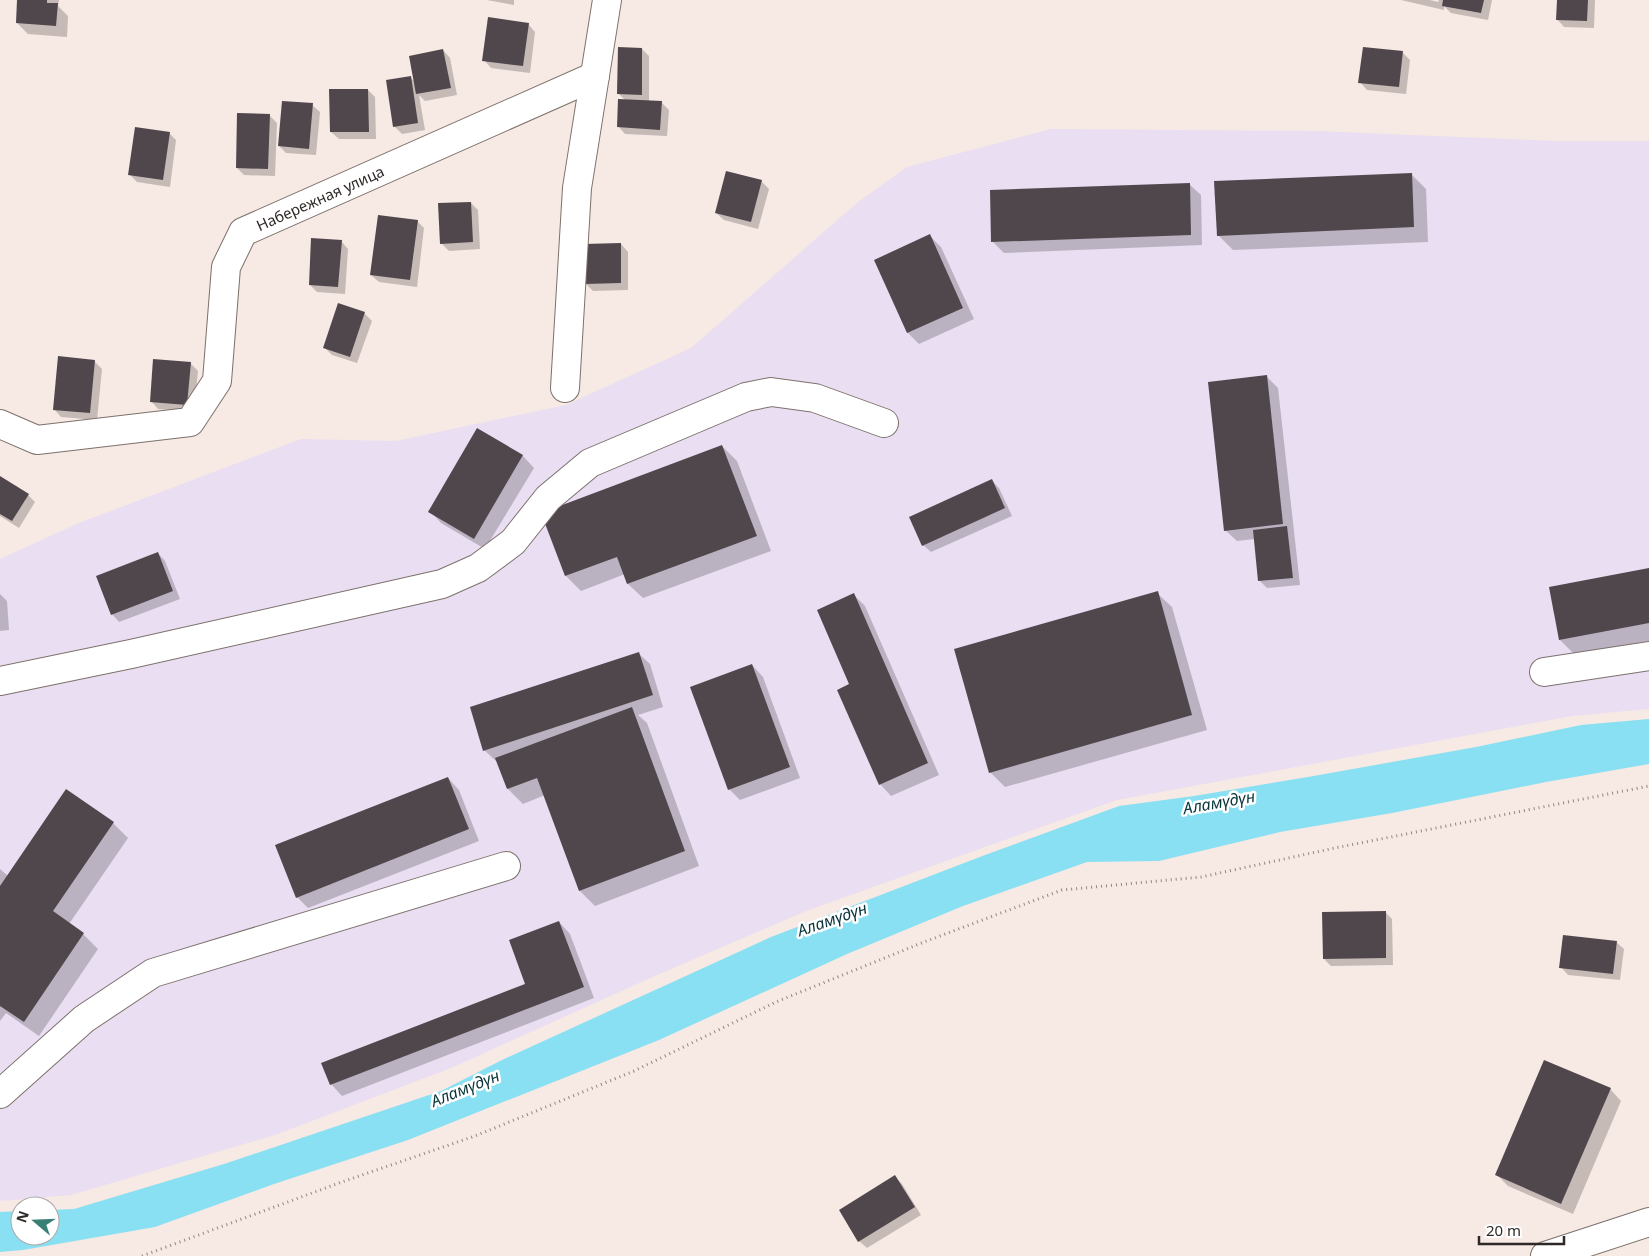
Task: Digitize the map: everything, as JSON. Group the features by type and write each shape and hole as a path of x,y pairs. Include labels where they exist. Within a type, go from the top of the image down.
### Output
{"street":[{"path":"565,388 577,188 607,0"},
{"name":"Набережная улица","path":"0,424 38,440 190,422 217,381 226,267 243,232 595,76"},
{"path":"0,681 140,652 442,584 478,568 512,542 548,498 590,463 746,397 771,392 815,398 884,423"},
{"path":"1544,672 1649,656"},
{"path":"0,1094 84,1019 153,973 506,866"},
{"path":"1546,1256 1649,1222"}],"path":[{"path":"142,1256 339,1183 475,1136 634,1071 776,1002 924,942 1062,890 1201,877 1335,848 1649,786"}],"shaded area":[{"path":"1051,129 1316,131 1557,141 1649,141 1649,709 1572,716 1117,800 806,911 648,979 451,1068 275,1135 71,1195 10,1196 10,1200 0,1201 0,559 79,523 301,439 396,441 566,405 691,348 858,202 907,167"}],"water":[{"name":"Аламүдүн","path":"1649,719 1649,764 1546,782 1392,813 1280,832 1159,861 1087,862 963,906 847,954 659,1040 408,1140 274,1184 155,1227 60,1244 60,1210 74,1209 224,1164 441,1091 502,1060 771,937 1119,806 1308,777 1476,747 1581,725"},
{"path":"0,1212 10,1212 10,1246 46,1246 0,1252"}],"building":[{"path":"17,0 47,0 47,3 58,3 56,26 16,23"},
{"path":"1443,0 1484,0 1481,13 1442,6"},
{"path":"1557,0 1588,0 1587,21 1556,20"},
{"path":"488,17 529,23 523,66 482,61"},
{"path":"618,47 642,48 642,95 617,94"},
{"path":"1363,47 1403,51 1399,87 1358,83"},
{"path":"443,49 451,88 416,94 409,56"},
{"path":"411,76 418,123 393,127 386,80"},
{"path":"329,89 368,89 369,132 330,132"},
{"path":"618,99 662,101 660,130 617,127"},
{"path":"282,101 313,103 309,149 278,146"},
{"path":"237,113 270,114 268,169 236,168"},
{"path":"135,127 170,132 163,180 128,175"},
{"path":"726,171 762,180 751,222 715,213"},
{"path":"1412,173 1414,227 1217,236 1214,181"},
{"path":"1190,183 1191,235 991,242 990,190"},
{"path":"471,202 473,242 440,244 438,203"},
{"path":"378,215 418,220 410,280 370,275"},
{"path":"930,234 963,308 907,333 874,260"},
{"path":"311,238 342,240 338,287 309,285"},
{"path":"621,243 621,283 585,284 584,244"},
{"path":"338,303 365,312 350,357 323,348"},
{"path":"58,356 95,360 90,413 53,410"},
{"path":"153,359 191,362 187,405 150,402"},
{"path":"1267,375 1283,524 1224,531 1208,382"},
{"path":"477,428 523,455 474,539 428,512"},
{"path":"722,445 757,536 627,584 617,557 565,576 541,513"},
{"path":"0,476 29,494 12,521 0,514"},
{"path":"992,479 1005,508 922,546 909,517"},
{"path":"1287,526 1293,578 1258,581 1253,530"},
{"path":"158,552 173,591 111,615 96,576"},
{"path":"1649,568 1649,623 1559,640 1549,587"},
{"path":"1158,591 1192,715 989,773 954,649"},
{"path":"854,593 928,763 879,785 837,690 849,684 817,610"},
{"path":"639,652 653,695 483,751 470,707"},
{"path":"752,664 790,767 728,790 690,687"},
{"path":"632,707 685,851 579,891 537,778 507,789 495,758"},
{"path":"448,777 469,829 296,898 275,845"},
{"path":"66,789 114,822 53,911 84,933 24,1022 0,1006 0,886"},
{"path":"1386,911 1386,958 1323,959 1322,912"},
{"path":"559,921 584,987 330,1085 321,1063 525,984 509,940"},
{"path":"1563,935 1617,941 1613,974 1559,968"},
{"path":"1544,1060 1611,1088 1561,1204 1495,1175"},
{"path":"895,1175 915,1207 858,1242 839,1210"}]}
